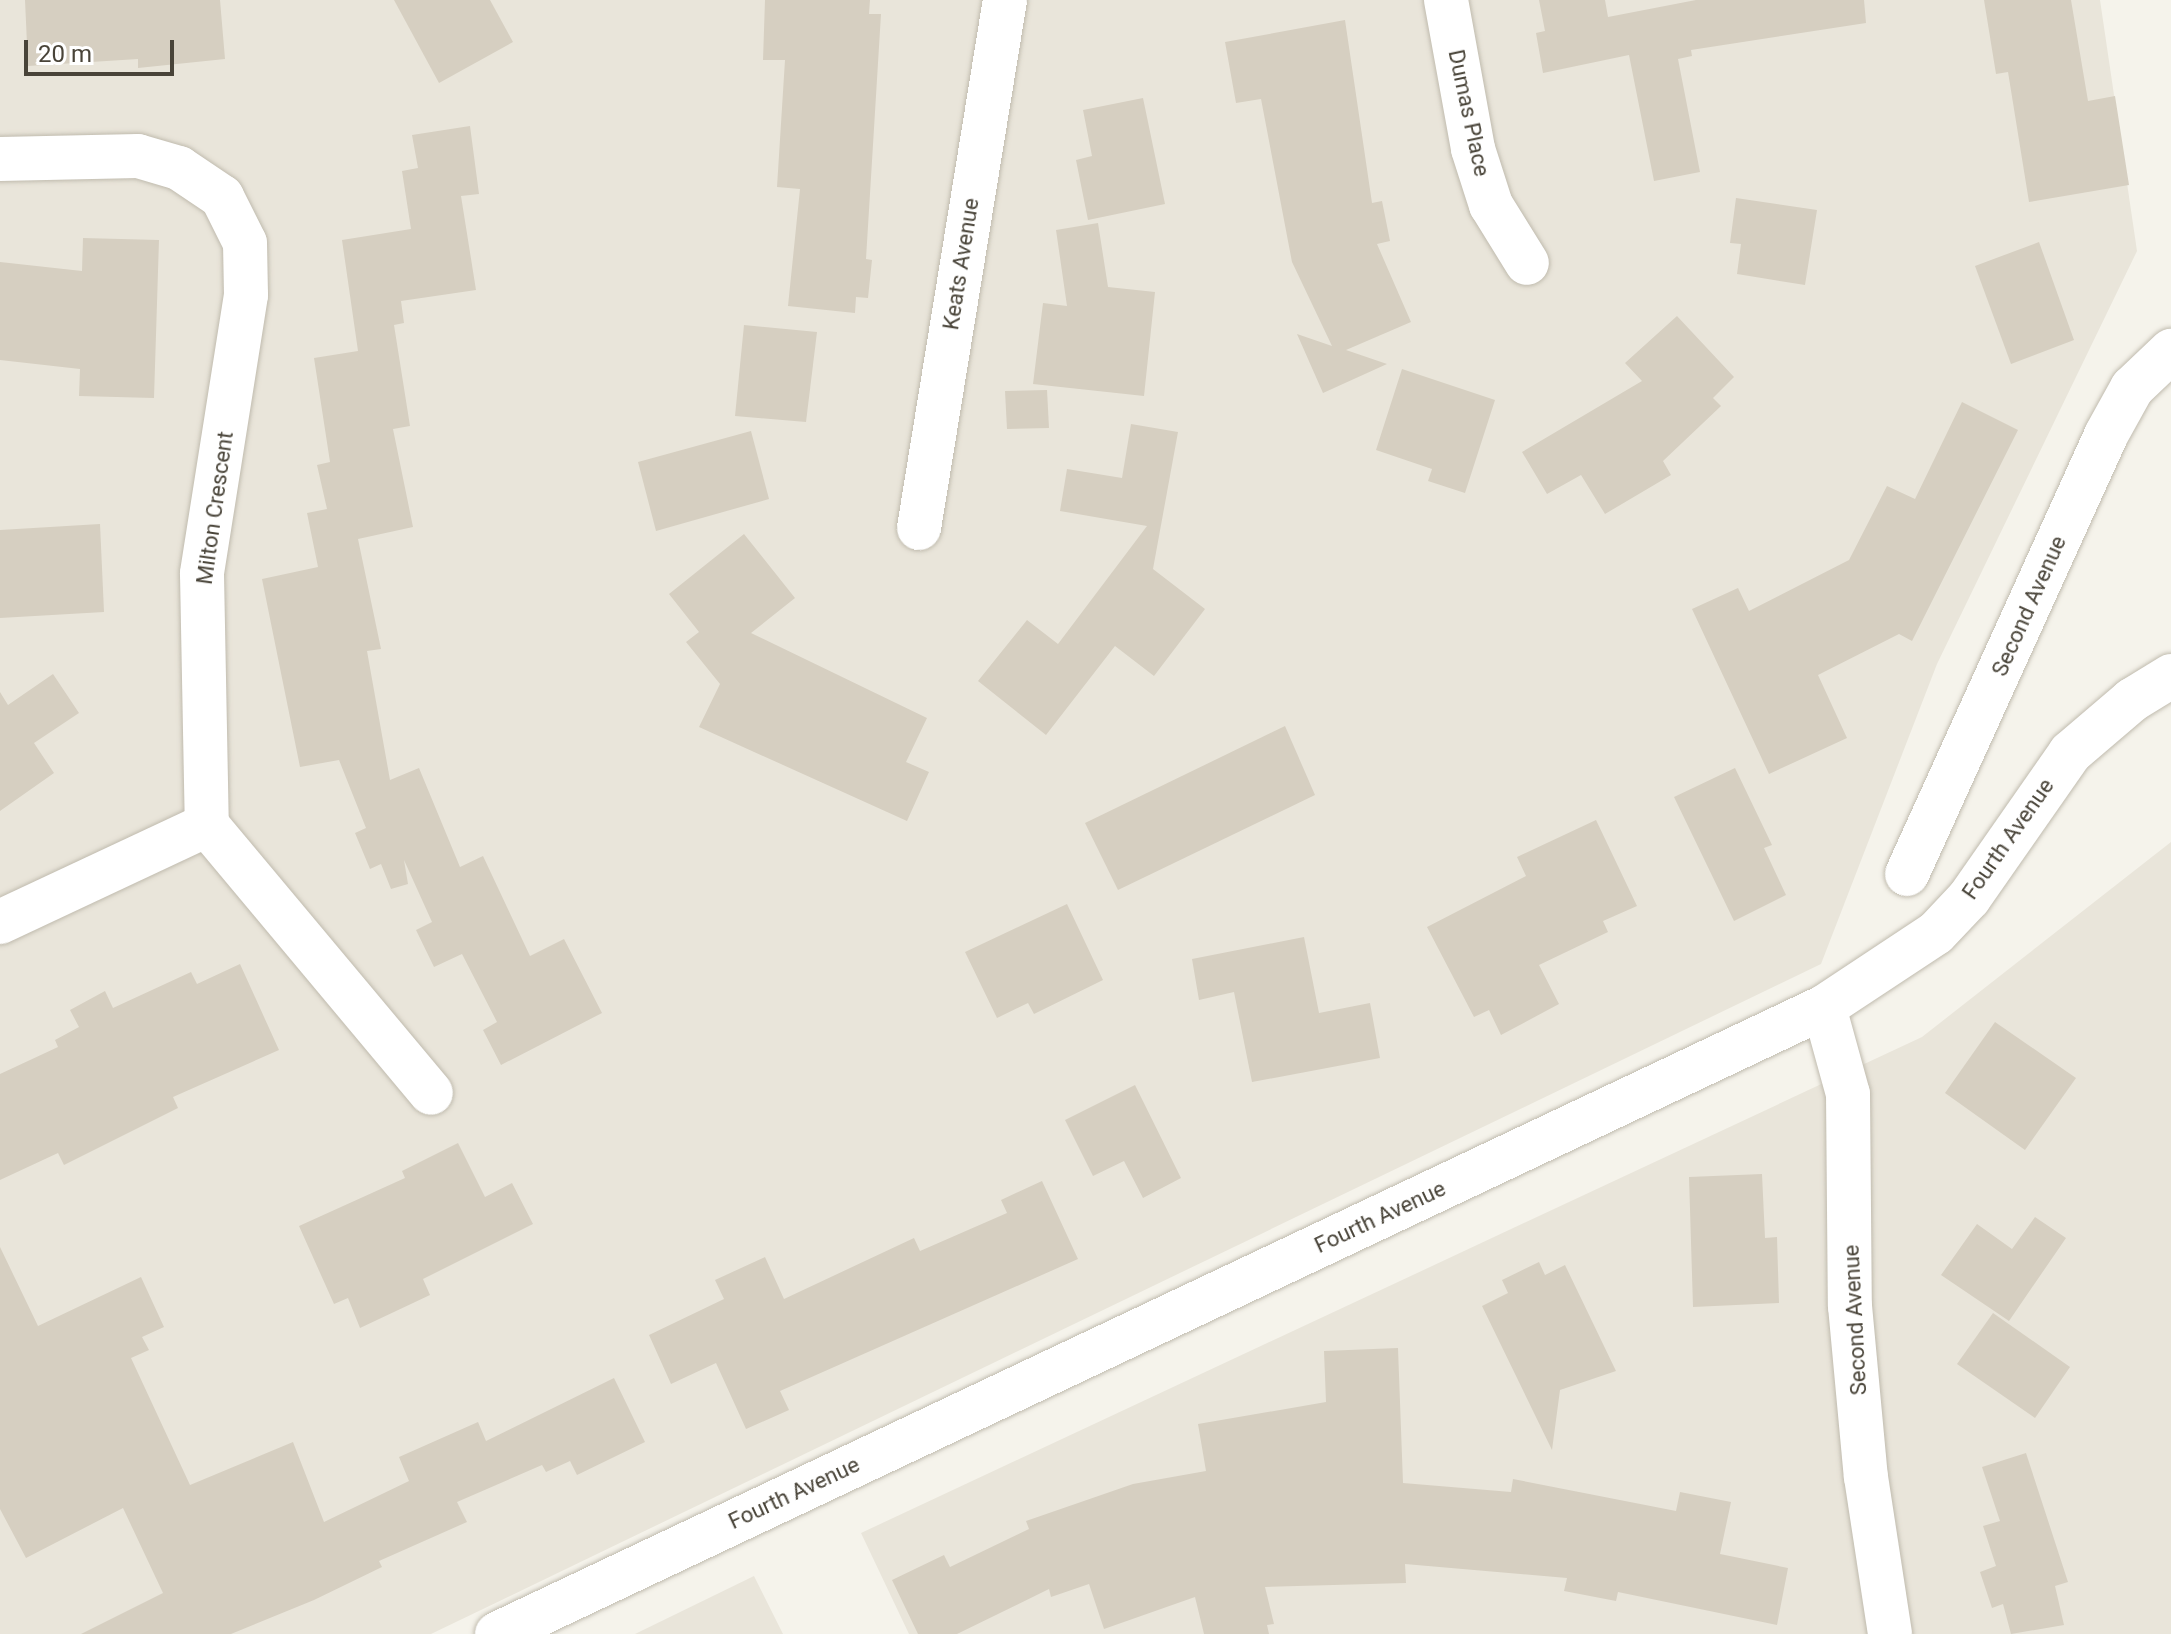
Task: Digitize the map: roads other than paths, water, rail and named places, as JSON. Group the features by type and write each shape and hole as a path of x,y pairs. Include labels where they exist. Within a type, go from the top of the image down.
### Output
{"street":[{"name":"Keats Avenue","path":"919,528 1005,0"},
{"name":"Dumas Place","path":"1446,0 1473,149 1491,205 1527,263"},
{"name":"Milton Crescent","path":"0,159 138,156 179,168 222,197 245,243 246,295 202,574 207,825"},
{"name":"Second Avenue","path":"1907,874 2106,435 2132,388 2171,351"},
{"name":"Fourth Avenue","path":"497,1634 1824,1007 1936,933 1969,898 2070,753 2132,700 2171,676"},
{"path":"0,922 207,825 431,1093"},
{"name":"Second Avenue","path":"1824,1007 1848,1094 1850,1306 1866,1477 1890,1634"}]}
